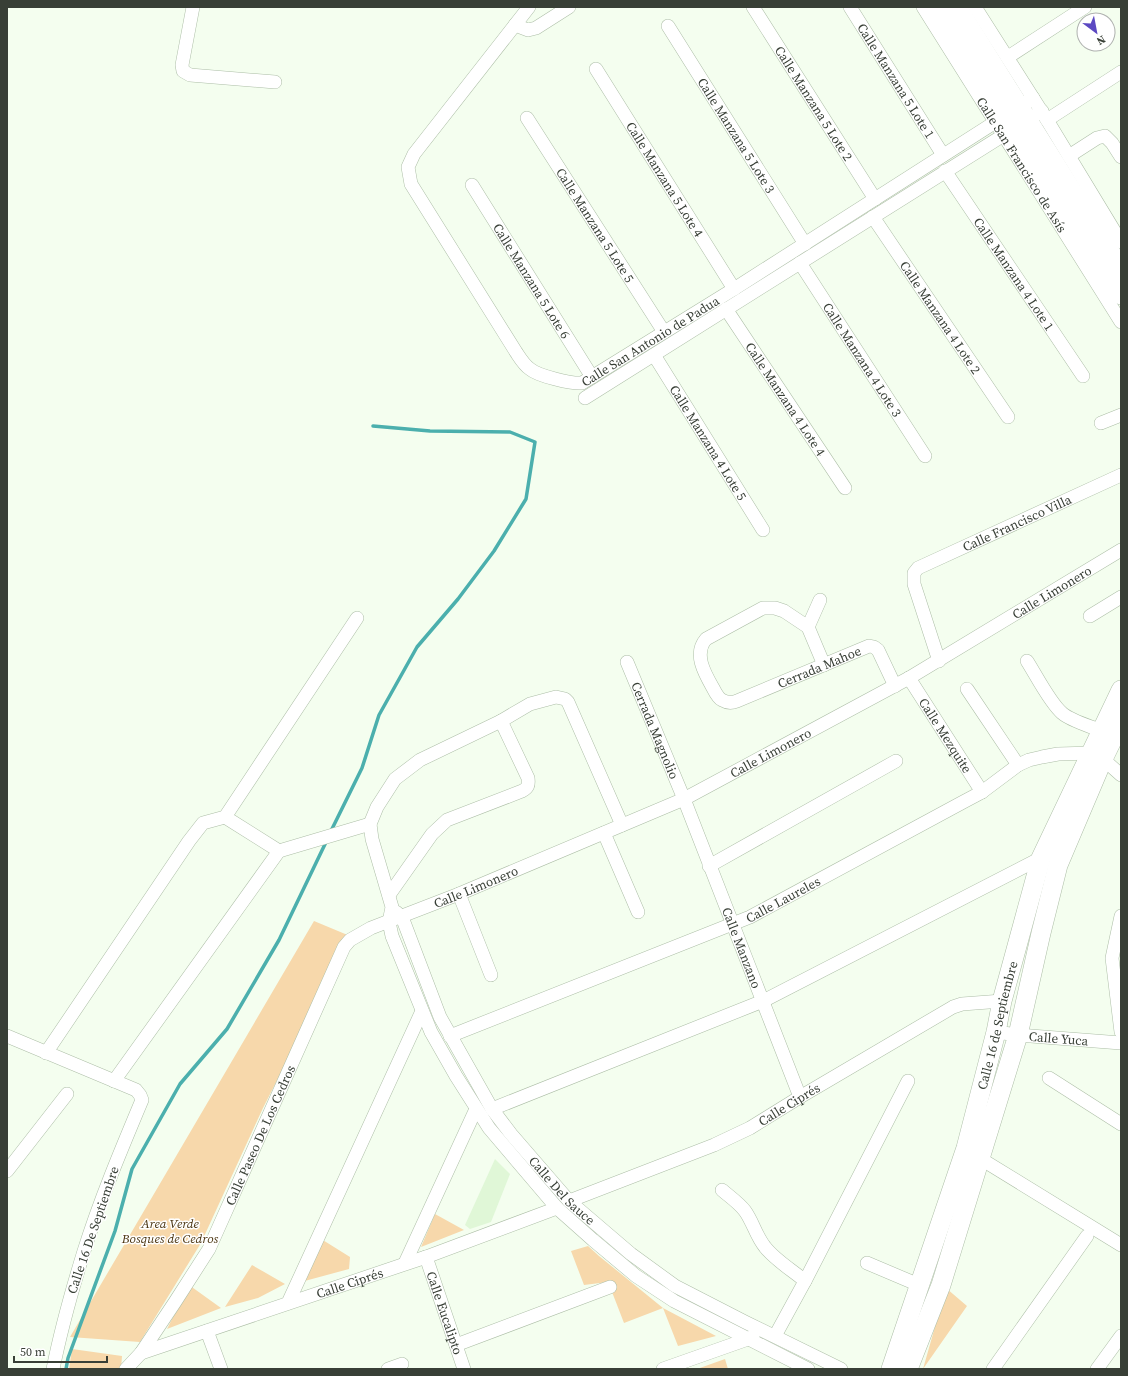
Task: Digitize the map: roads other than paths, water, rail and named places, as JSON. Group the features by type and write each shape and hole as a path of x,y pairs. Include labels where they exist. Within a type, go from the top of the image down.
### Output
{"main road":[{"name":"Calle San Francisco de Asís","path":"940,7 1021,117 1121,269"},
{"name":"Calle San Francisco de Asís","path":"957,7 1021,117 1121,296"},
{"name":"Calle 16 de Septiembre","path":"891,1369 966,1148 996,1032 1002,1001 1041,858 1107,760 1102,731 1121,690"},
{"name":"Calle 16 de Septiembre","path":"908,1369 941,1285 1018,1035 1058,865 1107,760 1121,722"}],"street":[{"path":"193,7 182,65 184,72 190,75 275,82"},
{"name":"Calle San Antonio de Padua","path":"529,7 414,154 408,167 409,176 411,184 526,366 536,373 577,383 582,383 734,289 943,155 1021,117"},
{"path":"515,25 528,30 536,28 569,7"},
{"name":"Calle Manzana 5 Lote 2","path":"753,7 875,199"},
{"name":"Calle Manzana 5 Lote 1","path":"850,7 943,155"},
{"name":"Calle San Francisco de Asís","path":"923,7 1021,117 1069,156 1121,242"},
{"name":"Calle San Francisco de Asís","path":"975,7 1008,57 1021,117 1121,322"},
{"path":"1008,57 1085,7"},
{"name":"Calle Manzana 5 Lote 3","path":"668,26 805,244"},
{"name":"Calle Manzana 5 Lote 4","path":"596,69 734,289"},
{"path":"1021,117 1121,72"},
{"name":"Calle San Antonio de Padua","path":"585,398 945,171 1021,117"},
{"name":"Calle Manzana 5 Lote 5","path":"527,118 664,332"},
{"path":"1069,156 1097,138 1105,136 1112,143 1121,157"},
{"name":"Calle Manzana 4 Lote 1","path":"945,171 1084,376"},
{"name":"Calle Manzana 5 Lote 6","path":"472,185 592,377"},
{"name":"Calle Manzana 4 Lote 2","path":"873,217 1008,417"},
{"name":"Calle Manzana 4 Lote 3","path":"800,263 925,456"},
{"name":"Calle Manzana 4 Lote 4","path":"726,310 845,488"},
{"name":"Calle Manzana 4 Lote 5","path":"654,355 763,530"},
{"path":"1101,423 1121,415"},
{"name":"Calle Francisco Villa","path":"939,660 914,584 914,573 918,568 1121,475"},
{"name":"Calle Limonero","path":"402,918 684,799 896,686 1121,550"},
{"path":"1090,616 1121,597"},
{"path":"820,600 808,627 824,665"},
{"name":"Cerrada Mahoe","path":"808,627 784,611 775,608 763,608 706,639 703,642 700,653 701,666 719,698 723,701 731,703 869,646 878,650 896,686"},
{"path":"46,1053 189,841 203,823 225,818 357,618"},
{"path":"1027,661 1062,713 1070,718 1102,731"},
{"name":"Cerrada Magnolio","path":"627,662 684,799"},
{"name":"Calle Mezquite","path":"909,678 982,792"},
{"path":"967,689 1018,765"},
{"path":"8,1038 114,1081 279,851 370,824 377,807 394,779 420,760 501,721 530,704 556,698 564,699 568,702 622,825"},
{"path":"390,901 432,834 447,820 527,788 529,784 528,778 501,721"},
{"name":"Calle Laureles","path":"450,1036 750,918 982,792 1018,765 1029,760 1058,754 1107,760"},
{"path":"1107,760 1121,775"},
{"path":"709,866 896,761"},
{"name":"Calle Manzano","path":"684,799 800,1097"},
{"path":"225,818 279,851"},
{"name":"Calle Del Sauce","path":"370,824 372,839 390,901 389,922 392,936 422,1011 431,1032 476,1110 504,1146 557,1208 636,1276 686,1308 808,1369"},
{"path":"604,833 638,912"},
{"path":"492,1109 763,1001 1041,858"},
{"path":"459,894 492,975"},
{"name":"Calle Del Sauce","path":"390,901 402,918 440,1017 492,1109 511,1134 570,1201 631,1254 675,1286 841,1369"},
{"path":"1121,916 1112,958 1120,1010 1121,1032"},
{"name":"Calle Paseo De Los Cedros","path":"126,1369 140,1353 209,1249 344,947 356,936 402,918"},
{"name":"Calle Ciprés","path":"570,1201 733,1137 953,1007 962,1004 1002,1001"},
{"path":"288,1303 422,1011"},
{"name":"Calle Yuca","path":"996,1032 1121,1043"},
{"path":"1049,1078 1121,1124"},
{"name":"Calle 16 De Septiembre","path":"53,1369 62,1328 84,1250 111,1174 142,1100 136,1090 114,1081"},
{"path":"775,1336 908,1081"},
{"path":"8,1166 68,1094"},
{"path":"405,1263 476,1110"},
{"path":"981,1159 1121,1245"},
{"path":"722,1190 738,1203 745,1212 758,1238 765,1247 805,1281"},
{"name":"Calle Ciprés","path":"140,1353 426,1256 557,1208"},
{"path":"993,1369 1087,1236"},
{"name":"Calle Eucalipto","path":"426,1256 464,1369"},
{"path":"867,1263 919,1285"},
{"path":"456,1345 610,1287"},
{"path":"663,1369 748,1339 761,1330"},
{"path":"207,1331 221,1369"},
{"path":"1097,1369 1121,1336"},
{"path":"388,1369 402,1364"}],"waterway":[{"path":"330,833 362,768 379,715 417,647 458,599 494,551 526,499 535,442 510,432 430,431 373,426"},
{"path":"66,1369 68,1358 115,1231 132,1169 180,1084 227,1029 279,940 327,840"}],"park label":[{"name":"Area Verde Bosques de Cedros","path":"170,1230"}]}
